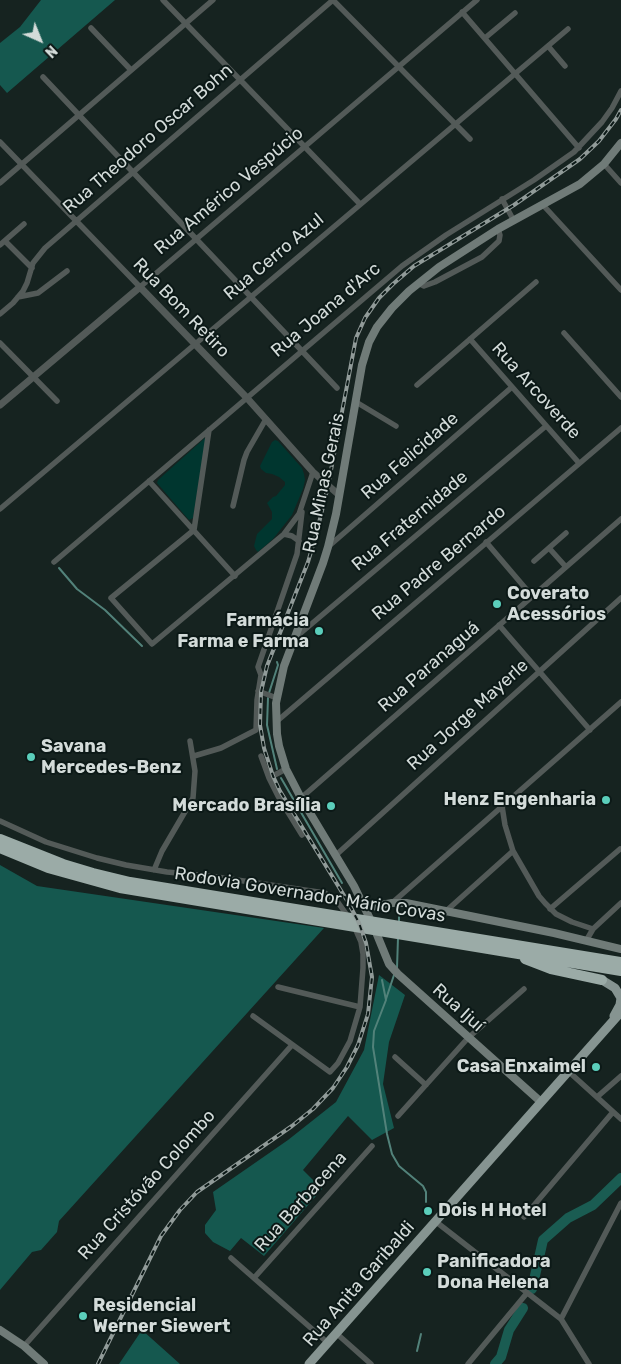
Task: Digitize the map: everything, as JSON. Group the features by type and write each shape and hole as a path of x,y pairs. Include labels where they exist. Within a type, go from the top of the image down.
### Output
{"highway":[{"name":"Rodovia Governador Mário Covas","path":"0,839 71,866 130,882 412,931 621,962"},
{"name":"Rodovia Governador Mário Covas","path":"0,848 48,868 120,888 320,916"},
{"name":"Rodovia Governador Mário Covas","path":"412,931 500,950 621,971"},
{"path":"500,950 551,969 602,980"}],"main road":[{"name":"Rua Minas Gerais","path":"373,925 366,908 286,769 279,746 276,722 277,698 284,666 328,547 366,350 372,335 388,312 418,283 439,267 498,230 580,184 604,164 621,143"},
{"path":"366,908 392,903 406,903 621,949"},
{"name":"Rua Ijuí","path":"373,925 393,969 540,1102"},
{"path":"602,980 621,983"},
{"name":"Rua Anita Garibaldi","path":"602,980 615,988 621,998 620,1005 611,1022"},
{"name":"Rua Anita Garibaldi","path":"309,1364 621,1012"},
{"path":"0,1330 24,1346 36,1361 44,1364"}],"street":[{"path":"163,0 360,204"},
{"path":"0,182 213,0"},
{"path":"333,0 470,139"},
{"name":"Rua Theodoro Oscar Bohn","path":"0,314 18,297 27,283 40,252 333,0"},
{"name":"Rua Américo Vespúcio","path":"0,405 477,0"},
{"path":"462,12 579,148"},
{"path":"485,38 515,13"},
{"path":"91,28 131,70"},
{"name":"Rua Cerro Azul","path":"0,509 568,28"},
{"path":"548,46 565,66"},
{"path":"43,77 337,388"},
{"name":"Rua Joana d'Arc","path":"54,562 402,266 439,239 556,165 579,148 602,122 621,91"},
{"name":"Rua Bom Retiro","path":"0,142 247,398 313,472 339,495"},
{"path":"604,164 621,183"},
{"path":"502,199 514,221"},
{"path":"543,205 621,290"},
{"path":"0,245 24,224"},
{"path":"418,283 424,286 435,282 482,257 499,241 500,235 498,230"},
{"path":"5,240 32,268"},
{"path":"18,297 38,293 67,271"},
{"path":"417,385 536,282"},
{"path":"564,333 621,397"},
{"name":"Rua Arcoverde","path":"470,339 579,463"},
{"path":"0,343 57,401"},
{"name":"Rua Felicidade","path":"328,547 512,388"},
{"path":"356,402 396,426"},
{"path":"233,506 247,452 266,419"},
{"name":"Rua Fraternidade","path":"294,639 546,426"},
{"name":"Rua Padre Bernardo","path":"276,722 621,428"},
{"path":"209,430 193,530 111,598 152,644 284,534 296,520 313,472"},
{"path":"149,481 235,576"},
{"path":"194,756 222,748 256,730 258,691 261,675 258,667 297,554 302,506"},
{"name":"Rua Paranaguá","path":"301,798 621,519"},
{"path":"534,561 566,533"},
{"path":"284,534 292,536 299,541"},
{"path":"486,542 532,596"},
{"path":"549,548 566,567"},
{"name":"Rua Jorge Mayerle","path":"336,855 621,598"},
{"path":"499,625 590,730"},
{"path":"258,691 277,698"},
{"path":"392,903 621,703"},
{"path":"154,870 162,851 192,798 195,778 194,756 190,741"},
{"path":"261,756 278,796 302,835"},
{"path":"269,778 286,769"},
{"path":"502,806 505,825 513,851 539,896 565,920 593,929"},
{"path":"0,822 46,842 97,858 154,870 321,892 332,897 343,908 358,935 363,954 360,1007 350,1041 338,1063 330,1072 253,1016"},
{"path":"550,908 620,849"},
{"path":"446,912 513,851"},
{"path":"586,941 593,929 621,903"},
{"path":"278,987 360,1007"},
{"path":"398,1116 468,1038 524,989"},
{"name":"Rua Cristóvão Colombo","path":"24,1346 292,1045"},
{"path":"395,1057 426,1085"},
{"path":"568,1071 621,1120"},
{"path":"597,1097 621,1076"},
{"path":"524,1217 614,1112"},
{"name":"Rua Barbacena","path":"254,1278 372,1146"},
{"path":"561,1319 621,1203"},
{"path":"435,1221 561,1319 589,1364"},
{"path":"231,1258 328,1343"},
{"path":"468,1364 527,1293"},
{"path":"336,1333 371,1364"}],"green space":[{"path":"41,0 115,0 7,93 0,85 0,43 20,27"},
{"path":"206,437 193,518 189,520 157,483 158,480"},
{"path":"275,440 302,468 305,480 292,515 273,539 258,552 254,546 257,534 272,519 272,512 267,503 285,485 285,482 279,477 266,473 260,466 272,442"},
{"path":"0,865 37,886 324,928 59,1221 57,1232 41,1250 32,1252 0,1290"},
{"path":"379,975 405,995 389,1042 383,1084 394,1128 372,1140 348,1116 303,1170 322,1189 264,1256 241,1238 230,1251 213,1242 205,1233 205,1225 216,1210 213,1192 288,1140 336,1102 364,1050"},
{"path":"142,1330 180,1364 119,1364"}],"waterway":[{"path":"59,568 77,589 105,610 142,646"},
{"path":"269,693 278,665 277,662"},
{"path":"268,698 267,725 277,769"},
{"path":"281,778 342,883"},
{"path":"399,913 399,923"},
{"path":"397,968 398,938"},
{"path":"386,999 394,975"},
{"path":"382,980 386,1000 374,1031 373,1047 387,1134 392,1154 399,1166 423,1186 426,1192 426,1202"},
{"path":"532,1289 543,1240 568,1218 593,1205 621,1178"},
{"path":"495,1364 501,1357 509,1330 523,1308"},
{"path":"417,1351 421,1334"}],"railway":[{"path":"98,1364 161,1236 180,1210 197,1192 292,1126 313,1109 333,1088 347,1067 358,1045 368,1014 372,977 366,943 359,923 280,791 264,748 260,725 261,692 267,666 308,562 316,535 328,486 356,338 365,318 379,298 393,284 414,266 514,205 580,159 599,141 621,110"}],"place":[{"name":"Coverato Acessórios","path":"497,604"},
{"name":"Farmácia Farma e Farma","path":"319,631"},
{"name":"Savana Mercedes-Benz","path":"31,757"},
{"name":"Henz Engenharia","path":"606,800"},
{"name":"Mercado Brasília","path":"331,806"},
{"name":"Casa Enxaimel","path":"596,1067"},
{"name":"Dois H Hotel","path":"428,1211"},
{"name":"Panificadora Dona Helena","path":"427,1272"},
{"name":"Residencial Werner Siewert","path":"83,1316"}]}
